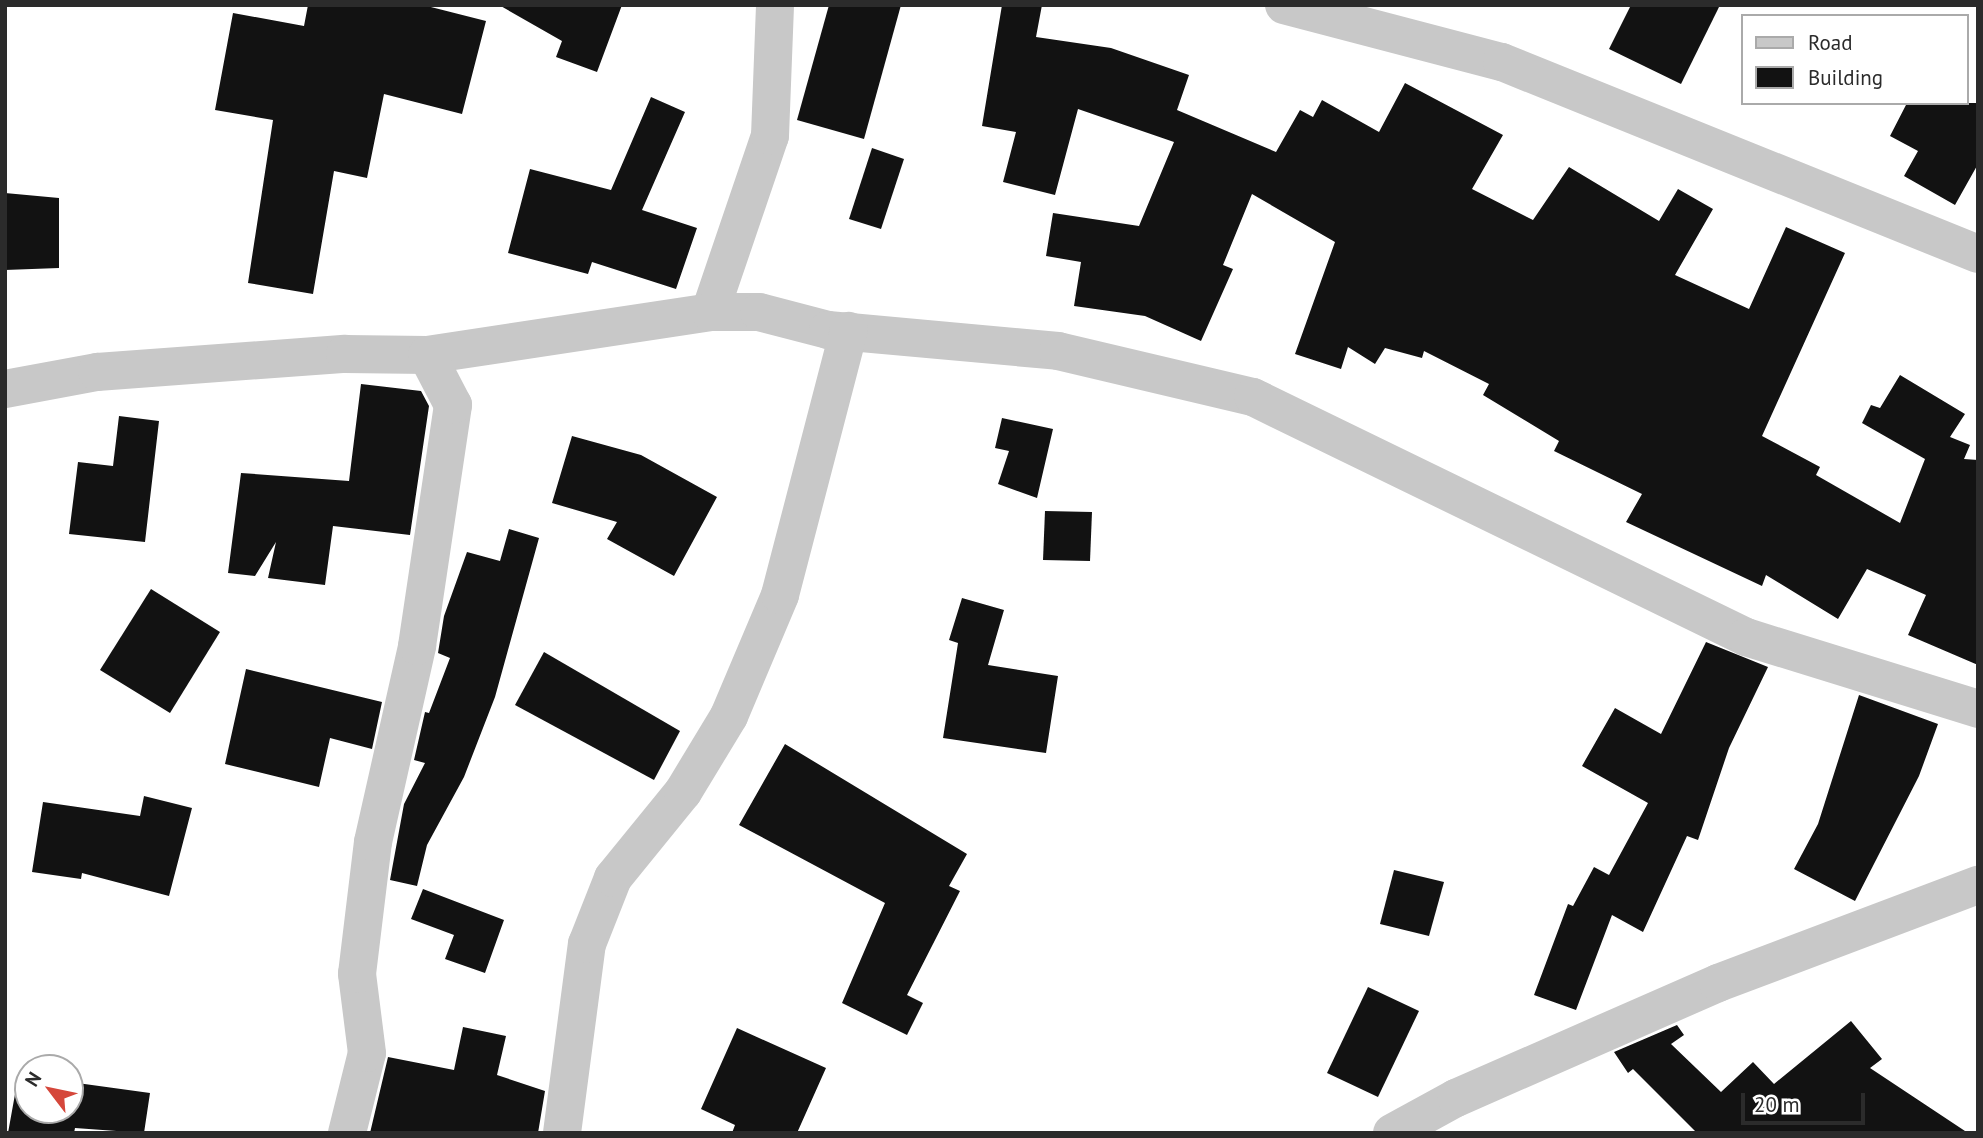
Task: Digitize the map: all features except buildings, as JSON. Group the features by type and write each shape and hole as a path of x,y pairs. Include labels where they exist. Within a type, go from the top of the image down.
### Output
{"street":[{"path":"710,313 770,136 775,5"},
{"path":"1284,5 1502,62 1978,254"},
{"path":"5,390 97,372 345,354 427,355 710,313 759,312 849,331 1058,351 1253,397 1746,637 1978,709"},
{"path":"562,1133 587,944 613,877 683,792 729,716 780,594 849,331"},
{"path":"348,1133 367,1053 357,974 373,842 417,646 453,405 427,355"},
{"path":"1392,1133 1456,1098 1718,983 1978,885"}]}
